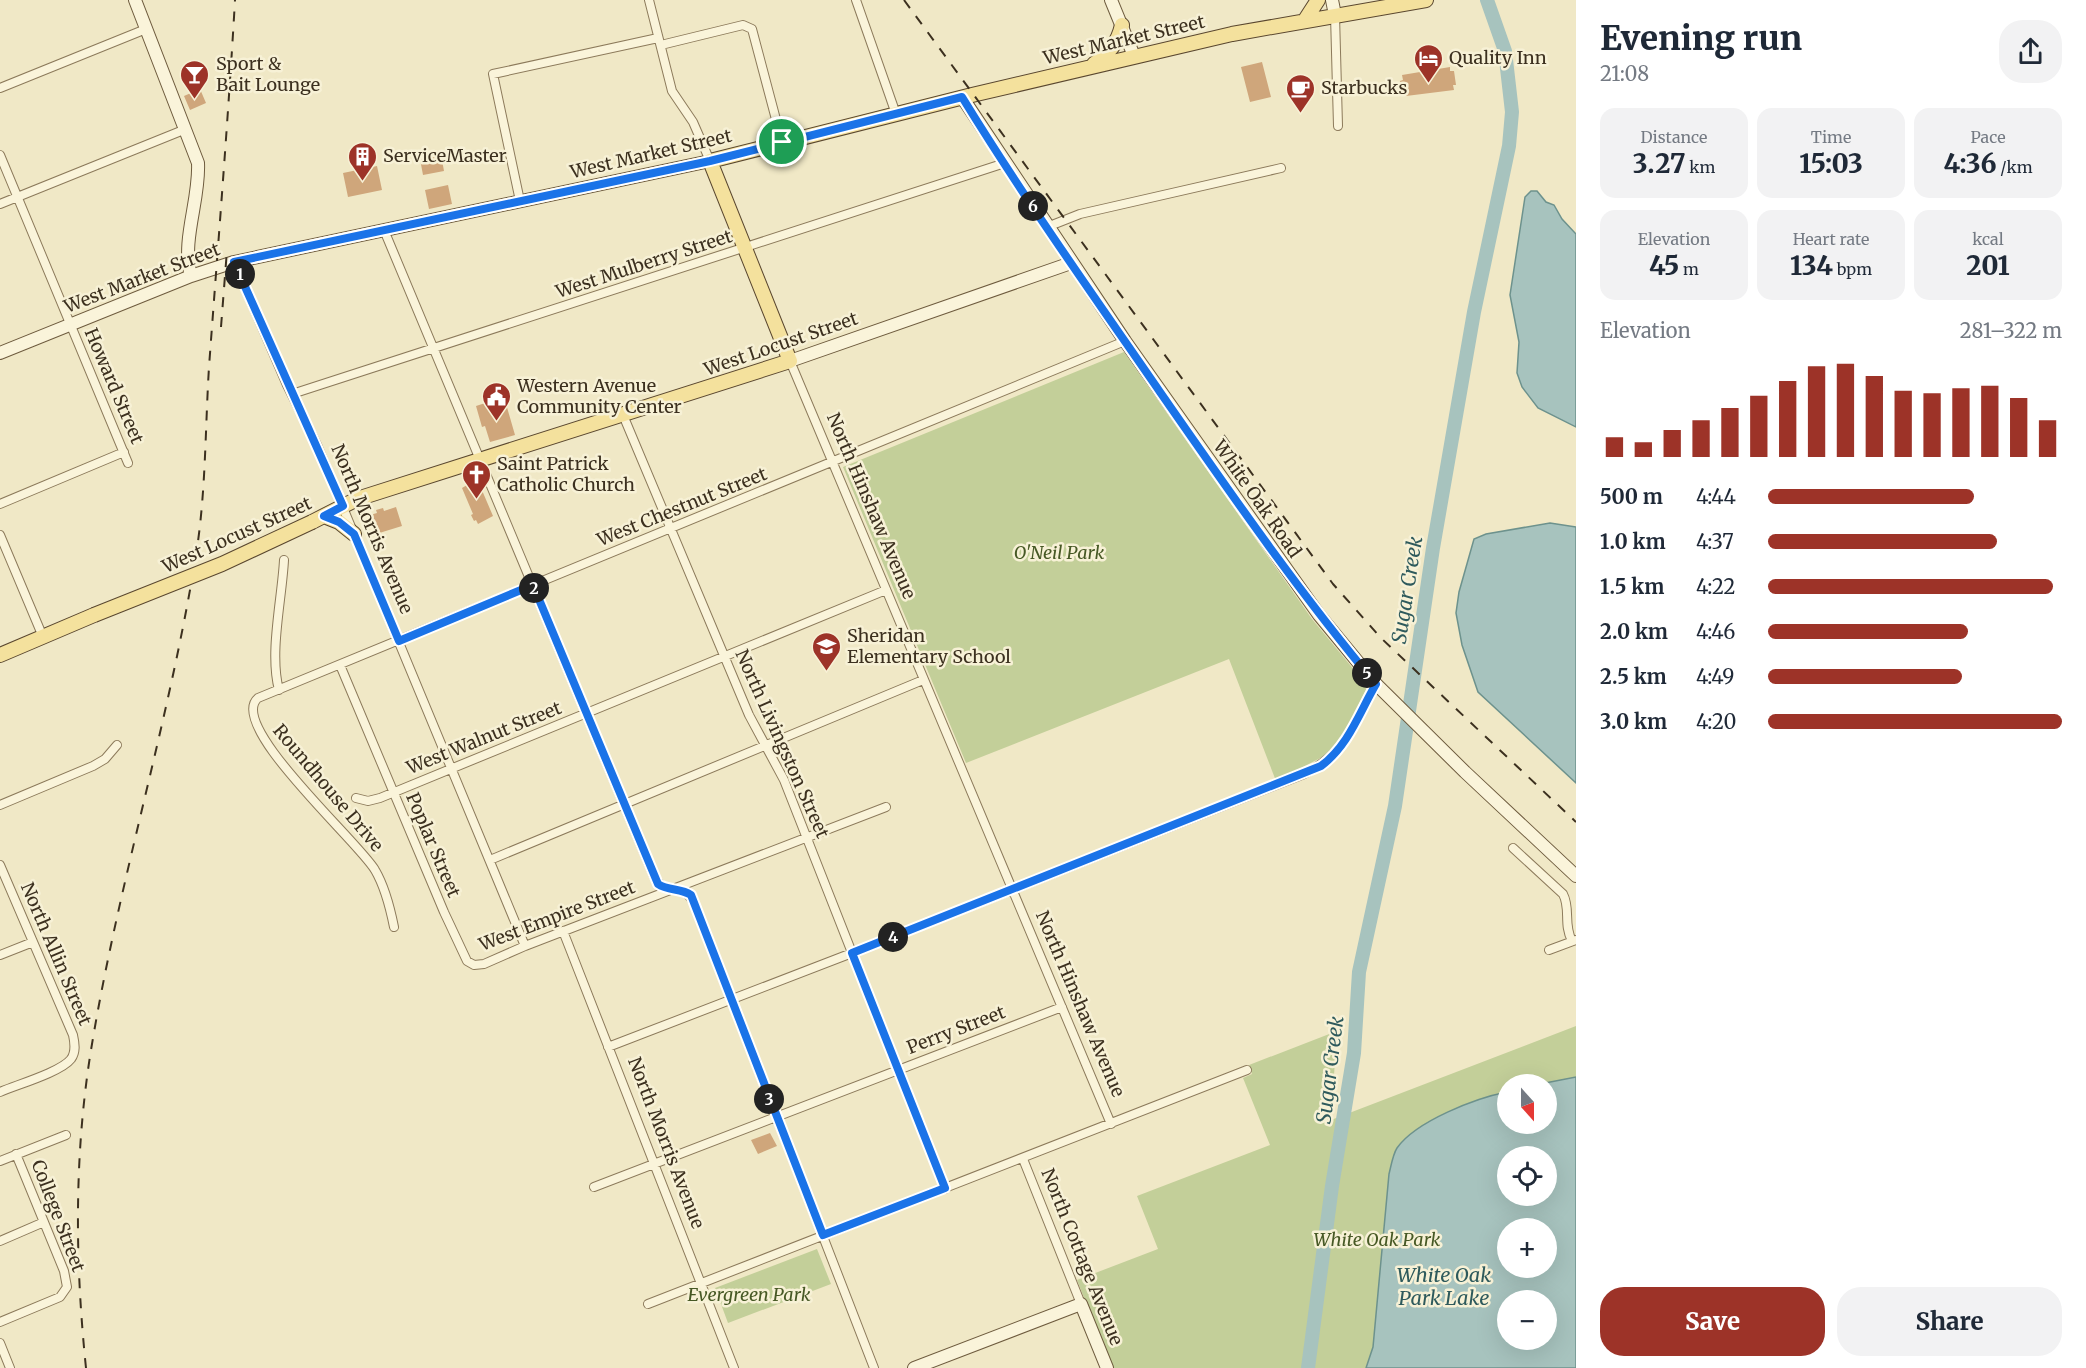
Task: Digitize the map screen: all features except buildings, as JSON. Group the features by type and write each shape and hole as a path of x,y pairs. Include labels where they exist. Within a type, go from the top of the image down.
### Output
{"main road":[{"path":"1305,20 1318,0"},
{"name":"West Market Street","path":"710,161 962,97 1270,25 1426,0"},
{"path":"1091,66 1112,48 1119,38 1122,25"},
{"name":"North Hinshaw Avenue","path":"710,161 790,361"},
{"name":"West Locust Street","path":"0,655 222,564 357,499 790,361"},
{"path":"318,519 339,522 354,534"}],"street":[{"path":"135,0 195,152 198,172 188,253 191,276"},
{"name":"North Hinshaw Avenue","path":"649,0 672,91 693,122 710,161"},
{"path":"856,0 896,114"},
{"path":"1111,0 1134,56"},
{"path":"1332,0 1335,15 1338,126"},
{"path":"520,201 493,74 743,25 750,27 754,33 782,142"},
{"path":"0,88 146,28"},
{"name":"White Oak Road","path":"962,97 1071,263 1292,580 1376,684 1576,876"},
{"path":"0,204 186,129"},
{"name":"Howard Street","path":"0,155 128,463"},
{"name":"West Market Street","path":"0,354 191,276 234,262 710,161"},
{"name":"West Mulberry Street","path":"292,394 746,249 1005,163"},
{"path":"1047,227 1080,214 1281,168"},
{"path":"384,230 658,884 665,888 685,891 691,895 874,1368"},
{"name":"North Morris Avenue","path":"234,262 343,506 525,946"},
{"name":"West Locust Street","path":"790,361 1071,263"},
{"name":"West Chestnut Street","path":"254,704 258,698 834,463 1125,341"},
{"name":"North Hinshaw Avenue","path":"790,361 1011,891 1111,1124"},
{"name":"North Livingston Street","path":"623,415 749,715 784,780 945,1188"},
{"path":"0,504 124,452"},
{"path":"0,535 43,637"},
{"path":"279,690 275,675 276,635 284,560"},
{"name":"West Walnut Street","path":"356,798 372,801 393,793 886,590"},
{"name":"Poplar Street","path":"340,665 464,955 469,963 475,965"},
{"path":"490,860 923,681"},
{"path":"608,1047 1011,891 1321,766 1349,736 1376,684"},
{"name":"Roundhouse Drive","path":"254,704 256,727 268,745 375,870 389,904 394,927"},
{"path":"0,805 93,766 105,759 117,745"},
{"name":"West Empire Street","path":"475,965 886,807"},
{"path":"1513,848 1563,894 1567,904 1566,928 1574,940 1549,950"},
{"name":"North Allin Street","path":"0,865 73,1035 75,1045 72,1057 62,1066 0,1092"},
{"name":"North Morris Avenue","path":"563,932 734,1368"},
{"path":"0,955 33,942"},
{"name":"Perry Street","path":"594,1187 1062,1007"},
{"path":"648,1304 700,1281 1023,1159 1247,1070"},
{"path":"0,1161 66,1135"},
{"name":"College Street","path":"0,1322 60,1297 66,1291 64,1271 16,1154"},
{"name":"North Cottage Avenue","path":"1023,1159 1107,1368"},
{"path":"0,1240 44,1222"},
{"path":"914,1368 1081,1304"},
{"path":"0,1343 10,1368"}],"green space":[{"name":"O'Neil Park","path":"1124,352 1312,619 1365,683 1366,690 1342,738 1328,754 1276,781 1229,659 966,763 843,467"},
{"name":"White Oak Park","path":"1576,1026 1576,1368 1112,1368 1077,1280 1158,1249 1137,1196 1270,1145 1243,1078 1252,1074 1249,1065 1337,1031 1331,1120"},
{"name":"Evergreen Park","path":"817,1249 831,1284 728,1323 715,1288"}],"water":[{"path":"1531,191 1537,191 1546,202 1554,205 1562,219 1576,234 1576,427 1538,408 1522,387 1517,373 1519,342 1510,295 1525,197"},
{"path":"1550,523 1576,527 1576,783 1478,692 1462,645 1456,613 1459,592 1474,539 1486,534"},
{"name":"White Oak Park Lake","path":"1576,1077 1576,1368 1366,1368 1373,1347 1389,1174 1393,1157 1397,1148 1418,1129 1448,1112 1479,1099 1497,1094 1497,1134 1557,1134 1557,1081"}],"waterway":[{"name":"Sugar Creek","path":"1308,1368 1332,1186 1354,1053 1359,972 1395,806 1433,548 1474,312 1509,146 1512,112 1505,51 1487,0"}],"railway":[{"path":"86,1368 78,1248 79,1169 85,1089 102,988 171,683 199,537 235,0"},
{"path":"904,0 1333,584 1381,638 1576,822"},
{"path":"221,327 227,250"}],"place":[{"name":"Quality Inn","path":"1428,84"},
{"name":"Sport & Bait Lounge","path":"195,100"},
{"name":"Starbucks","path":"1300,114"},
{"name":"ServiceMaster","path":"362,182"},
{"name":"Western Avenue Community Center","path":"496,422"},
{"name":"Saint Patrick Catholic Church","path":"476,500"},
{"name":"Sheridan Elementary School","path":"826,672"}],"route":[{"path":"962,97 1071,263 1292,580 1376,684 1349,736 1321,766 852,953 945,1188 823,1235 691,895 685,891 665,888 658,884 533,585 399,641 354,534 339,522 324,516 343,506 234,262 710,161 782,142 962,97"}]}
